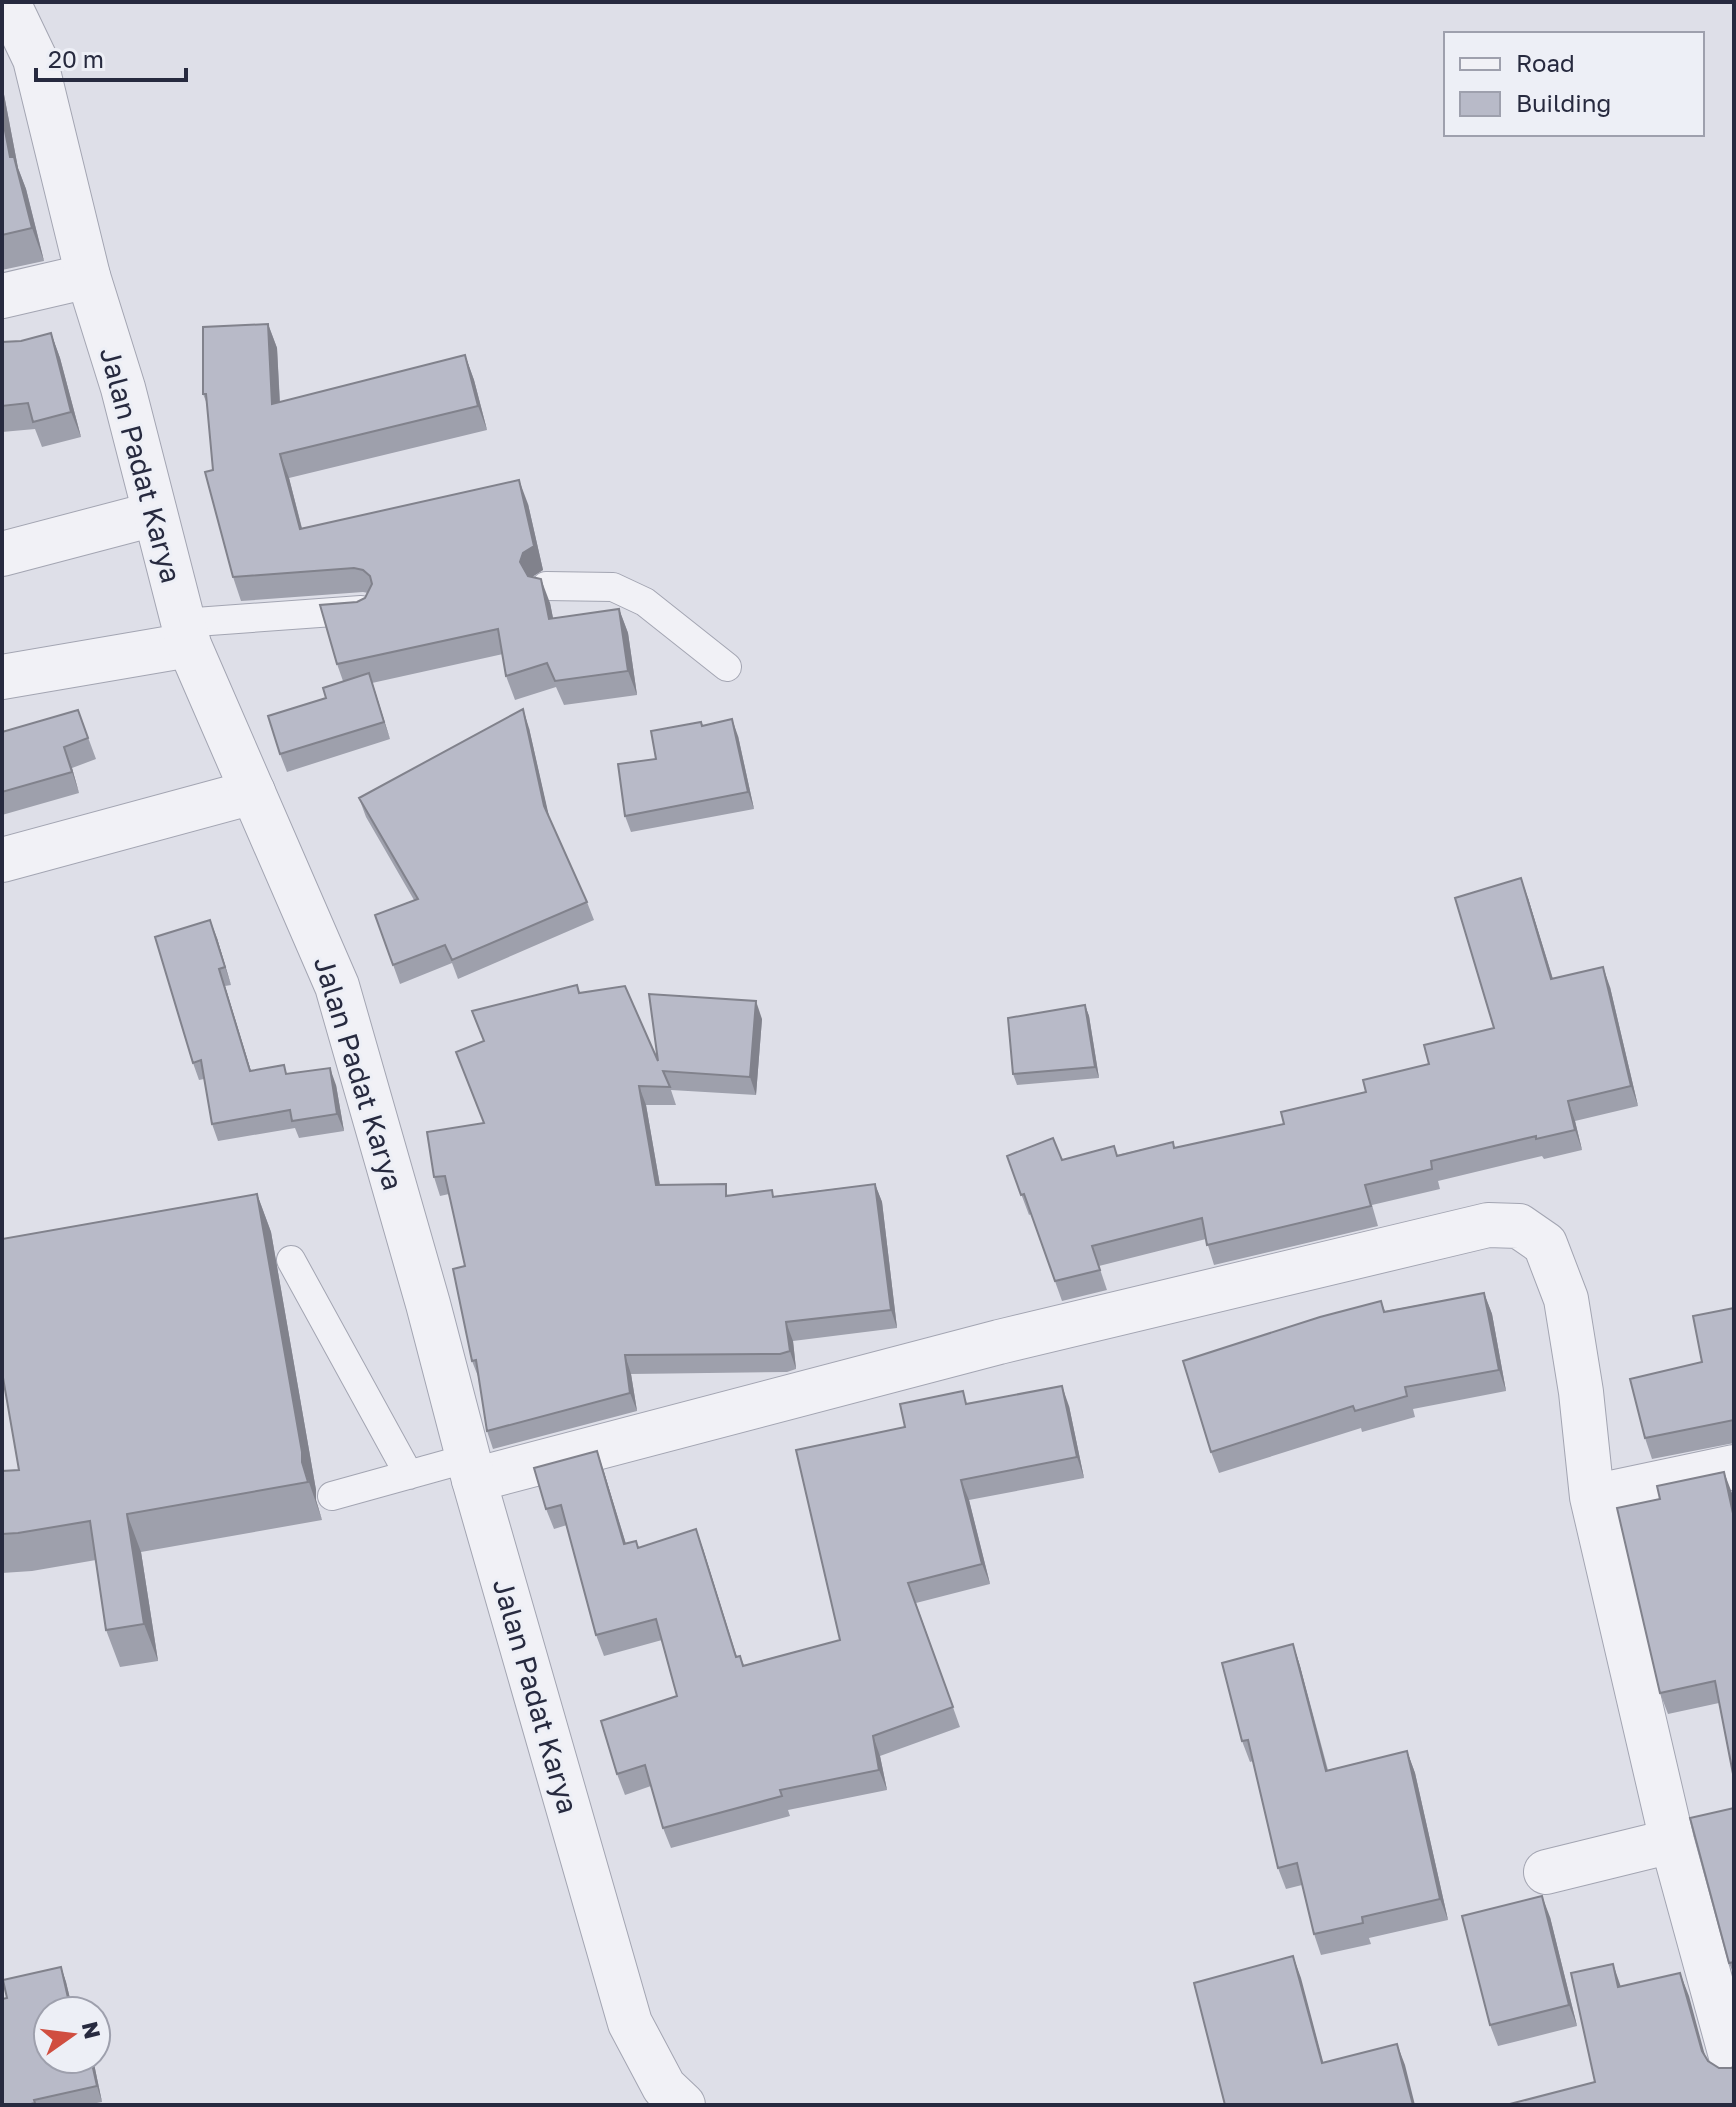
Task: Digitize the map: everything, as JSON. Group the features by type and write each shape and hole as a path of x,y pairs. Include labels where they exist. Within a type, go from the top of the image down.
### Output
{"street":[{"name":"Jalan Padat Karya","path":"2,2 12,11 35,59 88,276 123,388 185,634 337,986 630,2023 664,2087 683,2105"},
{"path":"2,296 88,276"},
{"path":"2,554 154,514"},
{"path":"2,677 185,634"},
{"path":"2,860 253,792"},
{"path":"472,1469 1488,1225 1519,1226 1545,1244 1566,1299 1581,1392 1592,1497 1672,1841 1734,2067"},
{"path":"1592,1497 1734,1467"},
{"path":"1546,1872 1672,1841"}],"lane":[{"path":"546,586 613,587 645,602 727,667"},
{"path":"185,634 364,609"},
{"path":"291,1260 409,1475"},
{"path":"332,1496 409,1475 472,1469"}],"building":[{"path":"2,115 10,157 14,157 32,228 2,235"},
{"path":"268,324 272,404 465,355 478,406 280,454 300,529 519,480 534,546 523,553 520,562 528,576 541,579 549,619 619,609 628,671 555,681 547,663 506,676 498,629 337,664 320,605 357,602 365,598 372,584 370,576 363,570 354,568 233,577 205,472 213,470 206,394 203,394 203,327"},
{"path":"51,333 71,412 33,422 28,403 2,406 2,342 21,341"},
{"path":"369,673 384,722 280,754 268,716 326,698 323,688"},
{"path":"523,709 544,806 587,902 452,960 445,945 393,965 375,915 418,899 359,798"},
{"path":"78,710 88,738 64,747 72,772 2,792 2,732"},
{"path":"732,719 748,792 625,816 618,764 656,759 651,731 701,722 702,726"},
{"path":"1521,878 1551,979 1603,967 1631,1086 1568,1101 1575,1130 1431,1161 1432,1169 1365,1185 1371,1206 1207,1245 1202,1218 1092,1246 1100,1270 1055,1281 1007,1156 1053,1138 1062,1160 1114,1146 1117,1156 1173,1142 1174,1148 1284,1124 1281,1112 1366,1092 1363,1080 1429,1064 1424,1045 1494,1028 1455,898"},
{"path":"210,920 225,967 219,969 250,1071 284,1065 286,1074 330,1068 337,1114 292,1121 290,1110 212,1124 201,1060 193,1063 155,937"},
{"path":"577,985 579,993 625,986 658,1061 649,994 756,1001 750,1077 663,1071 670,1087 639,1086 656,1185 726,1184 726,1196 772,1190 773,1197 875,1184 891,1310 786,1322 790,1351 780,1354 625,1355 630,1393 487,1431 476,1360 472,1361 453,1269 465,1266 445,1176 434,1177 427,1132 484,1123 456,1052 484,1041 472,1011"},
{"path":"1085,1005 1095,1067 1013,1074 1008,1018"},
{"path":"257,1194 302,1462 308,1482 127,1514 144,1624 106,1630 90,1521 2,1534 2,1471 19,1470 2,1372 2,1239"},
{"path":"1484,1293 1499,1370 1405,1387 1407,1396 1355,1411 1353,1406 1211,1452 1183,1361 1381,1301 1384,1312"},
{"path":"1734,1308 1734,1420 1645,1438 1630,1379 1702,1362 1693,1316"},
{"path":"1062,1386 1077,1457 961,1480 982,1564 908,1583 953,1707 873,1736 879,1770 780,1790 782,1796 663,1828 645,1765 617,1774 601,1721 677,1696 656,1619 596,1635 561,1505 546,1509 534,1468 597,1451 624,1544 636,1541 638,1548 696,1529 736,1657 740,1656 743,1666 840,1640 796,1450 905,1427 900,1404 963,1391 966,1404"},
{"path":"1724,1472 1734,1518 1734,1779 1715,1681 1660,1693 1617,1508 1660,1499 1657,1486"},
{"path":"1293,1644 1326,1771 1407,1751 1440,1899 1362,1917 1363,1923 1314,1934 1297,1863 1278,1868 1248,1740 1242,1741 1222,1663"},
{"path":"1734,1808 1734,1962 1729,1963 1690,1818"},
{"path":"1542,1896 1569,2005 1490,2025 1462,1916"},
{"path":"1293,1956 1322,2063 1397,2044 1413,2105 1225,2105 1194,1983"},
{"path":"1613,1964 1618,1987 1680,1973 1702,2051 1708,2061 1719,2068 1734,2067 1734,2105 1506,2105 1595,2082 1571,1973"},
{"path":"61,1967 67,1995 32,1995 32,2075 95,2075 97,2086 34,2100 35,2103 27,2105 2,2105 2,1999 7,1998 3,1980"}]}
